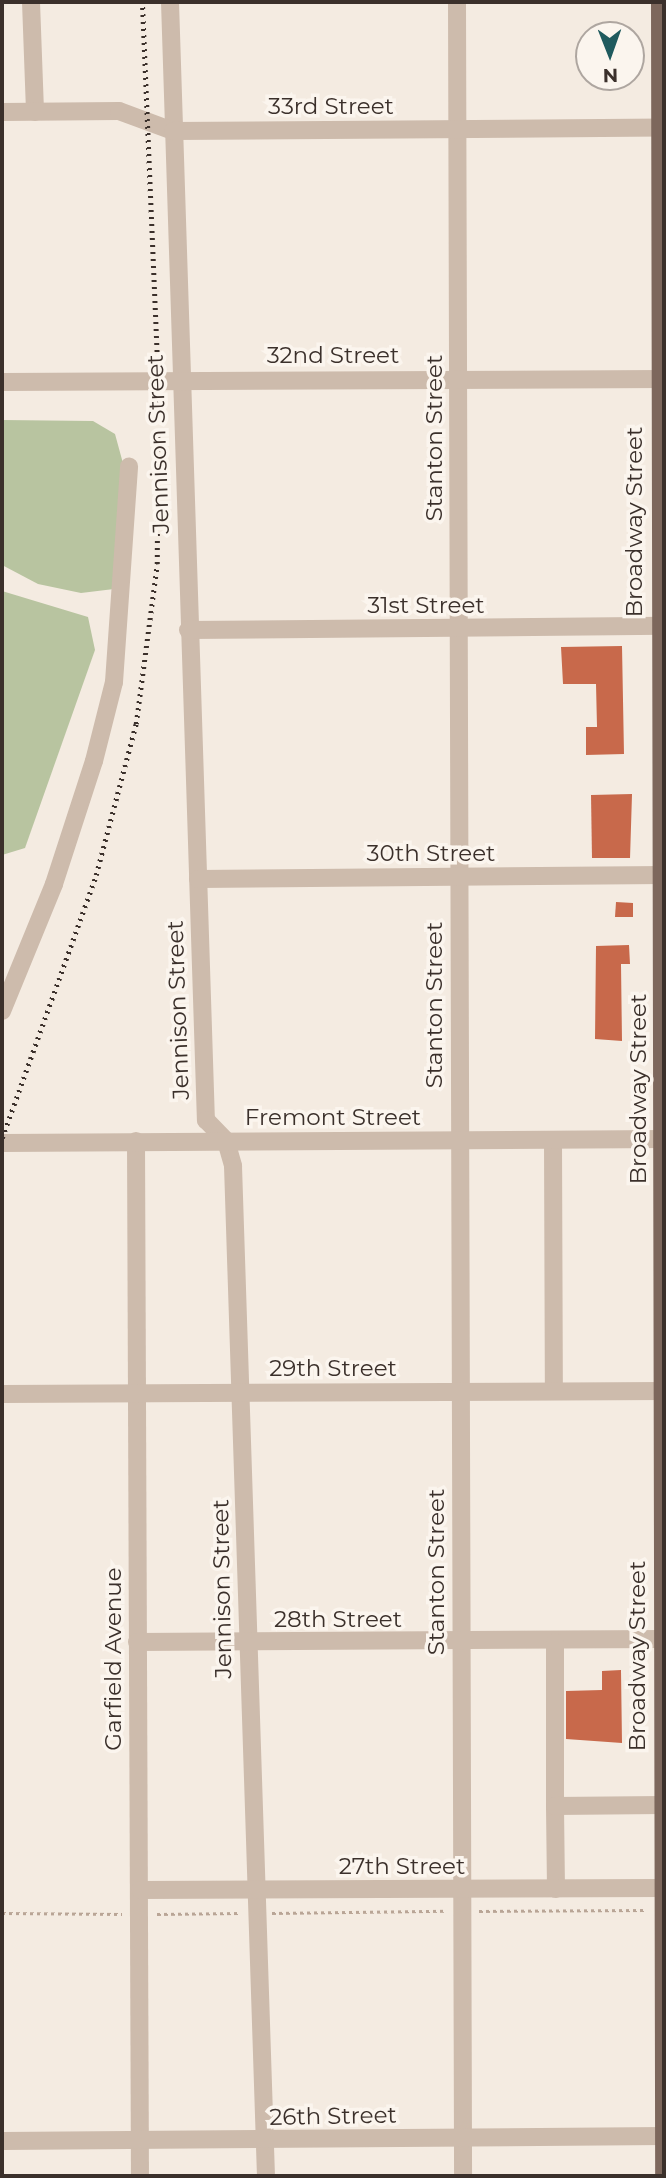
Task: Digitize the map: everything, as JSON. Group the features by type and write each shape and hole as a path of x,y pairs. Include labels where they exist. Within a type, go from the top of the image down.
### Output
{"main road":[{"name":"Broadway Street","path":"660,2 663,128 661,379 664,875 664,2176"}],"street":[{"path":"31,2 34,112"},
{"name":"Jennison Street","path":"170,2 205,1120 226,1141 233,1166 266,2176"},
{"name":"Stanton Street","path":"457,2 458,1142 462,1392 460,1643 463,2176"},
{"name":"33rd Street","path":"2,112 119,111 173,131 663,128"},
{"name":"32nd Street","path":"2,382 661,379"},
{"path":"2,1012 54,884 94,761 114,682 129,467"},
{"name":"31st Street","path":"188,630 662,626"},
{"name":"30th Street","path":"198,879 664,875"},
{"name":"Fremont Street","path":"2,1143 663,1139"},
{"path":"553,1140 554,1391"},
{"name":"Garfield Avenue","path":"136,1141 140,2176"},
{"name":"29th Street","path":"2,1394 664,1391"},
{"name":"28th Street","path":"137,1642 460,1643 663,1639"},
{"path":"555,1642 556,1889"},
{"path":"555,1806 662,1805"},
{"name":"27th Street","path":"139,1890 663,1888"},
{"name":"26th Street","path":"2,2141 664,2136"}],"path":[{"path":"2,1913 662,1909"}],"green space":[{"path":"2,420 93,421 115,434 124,467 114,589 81,593 38,584 2,565"},
{"path":"2,591 88,617 95,650 25,848 2,855"}],"building":[{"path":"622,646 624,754 586,755 586,727 597,727 596,684 563,684 561,647"},
{"path":"632,794 630,858 592,858 591,795"},
{"path":"616,902 633,903 633,917 615,917"},
{"path":"629,945 630,964 621,964 622,1041 595,1039 596,946"},
{"path":"621,1670 622,1743 566,1739 566,1691 602,1690 602,1671"}],"railway":[{"path":"2,1138 96,875 136,724 157,564 158,380 142,2"}]}
